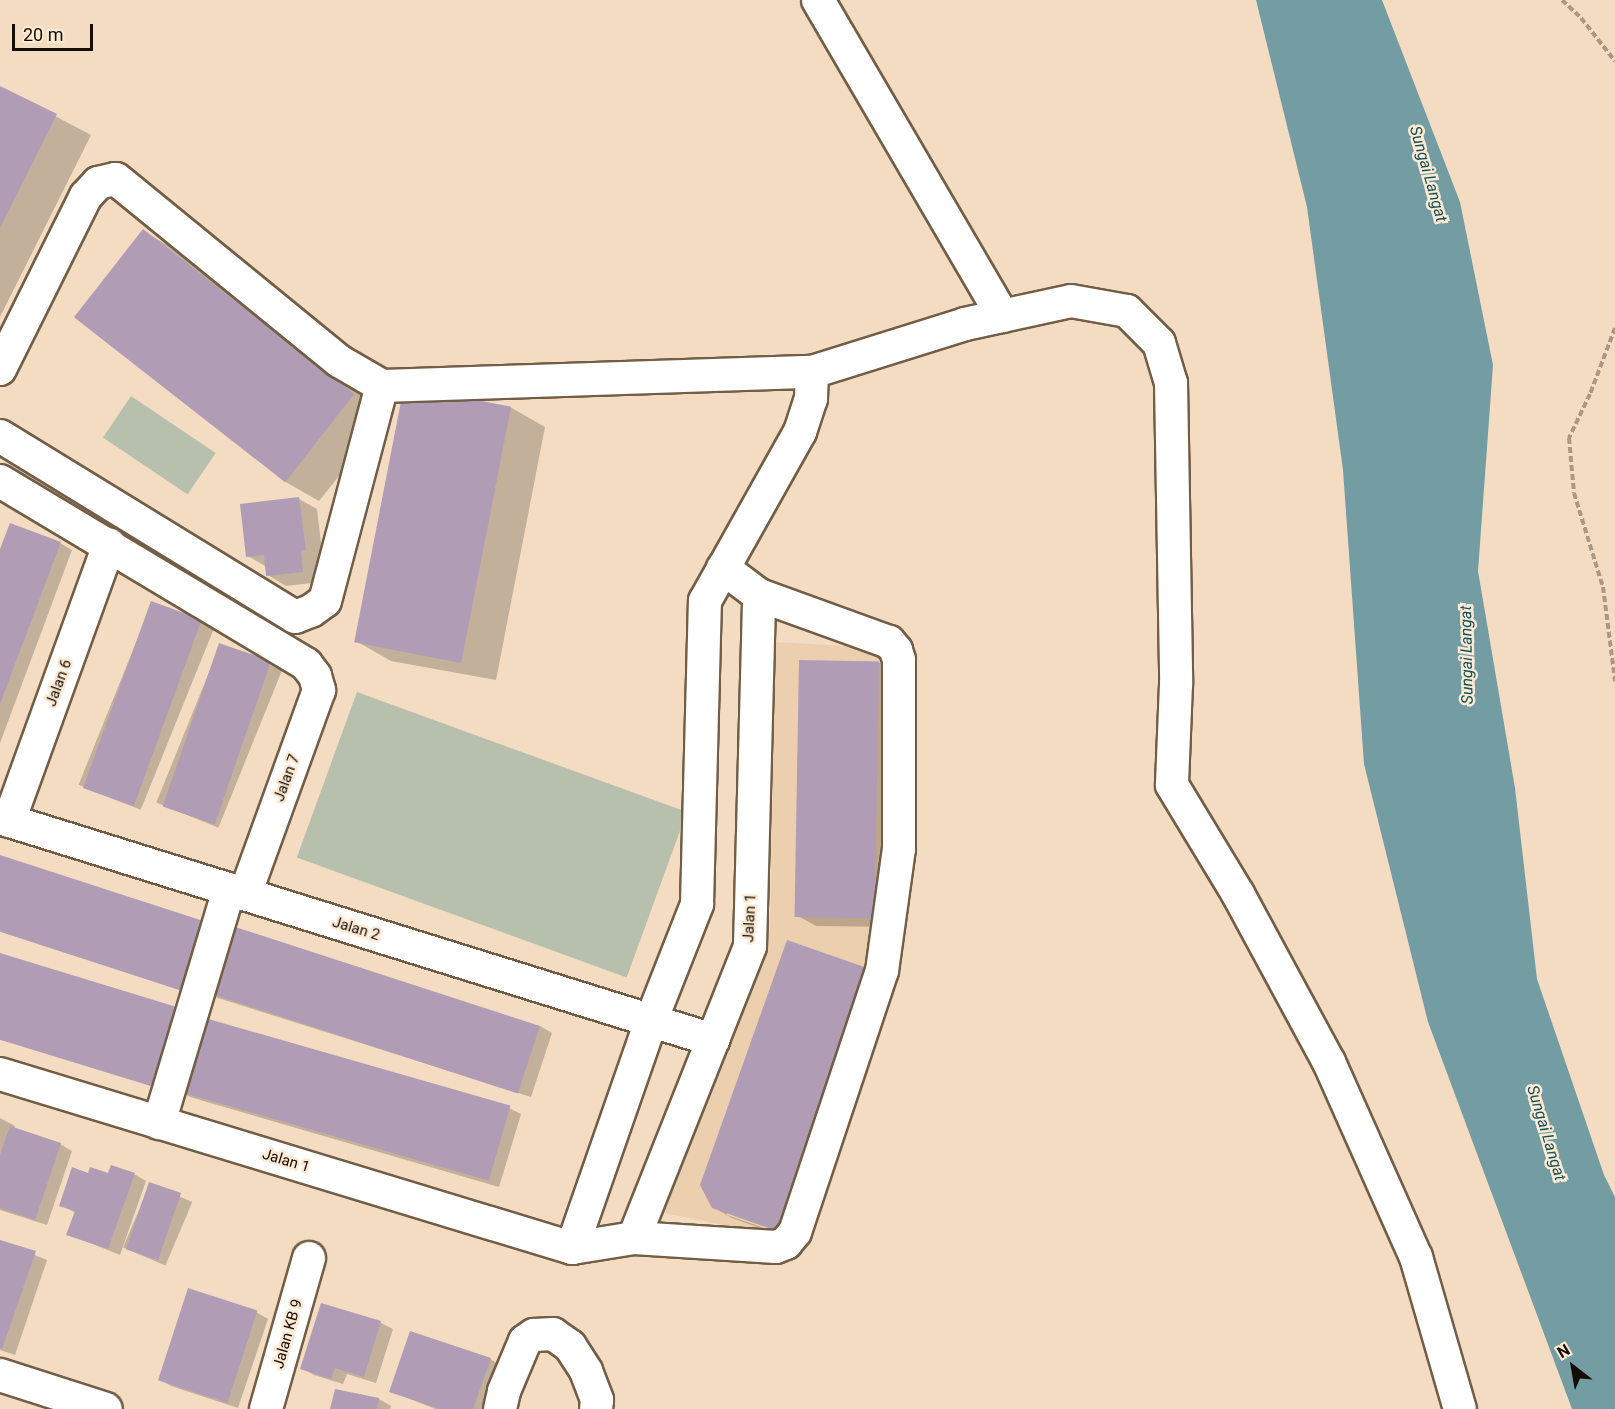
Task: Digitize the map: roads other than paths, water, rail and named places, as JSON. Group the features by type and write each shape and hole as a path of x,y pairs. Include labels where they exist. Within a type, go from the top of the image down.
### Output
{"street":[{"path":"818,0 1003,316"},
{"path":"0,369 86,196 99,183 116,179 339,361 382,386 812,372 965,324 1071,301 1127,311 1159,343 1172,383 1176,684 1172,784 1238,894 1329,1062 1416,1257 1460,1409"},
{"path":"573,1248 651,1021 697,904 705,601 800,432 811,399 812,372"},
{"path":"0,436 295,617 326,602 382,386"},
{"path":"0,481 109,544"},
{"name":"Jalan 7","path":"109,544 306,664 315,676 319,690 237,892 159,1123"},
{"name":"Jalan 6","path":"5,819 109,544"},
{"path":"634,1238 776,1247 786,1243 795,1232 882,971 898,849 900,660 897,650 889,642 759,595 723,568"},
{"name":"Jalan 1","path":"0,1074 573,1248 634,1238 750,946 759,595"},
{"name":"Jalan 2","path":"5,819 713,1040"},
{"name":"Jalan KB 9","path":"266,1409 309,1258"},
{"path":"500,1409 504,1391 525,1341 534,1335 553,1334 570,1346 586,1371 597,1400 596,1409"},
{"path":"0,1375 106,1409"}],"water":[{"name":"Sungai Langat","path":"1256,0 1382,0 1460,202 1493,365 1478,571 1515,788 1537,979 1604,1175 1615,1197 1615,1409 1572,1409 1428,1022 1364,764 1343,470 1307,207"}]}
